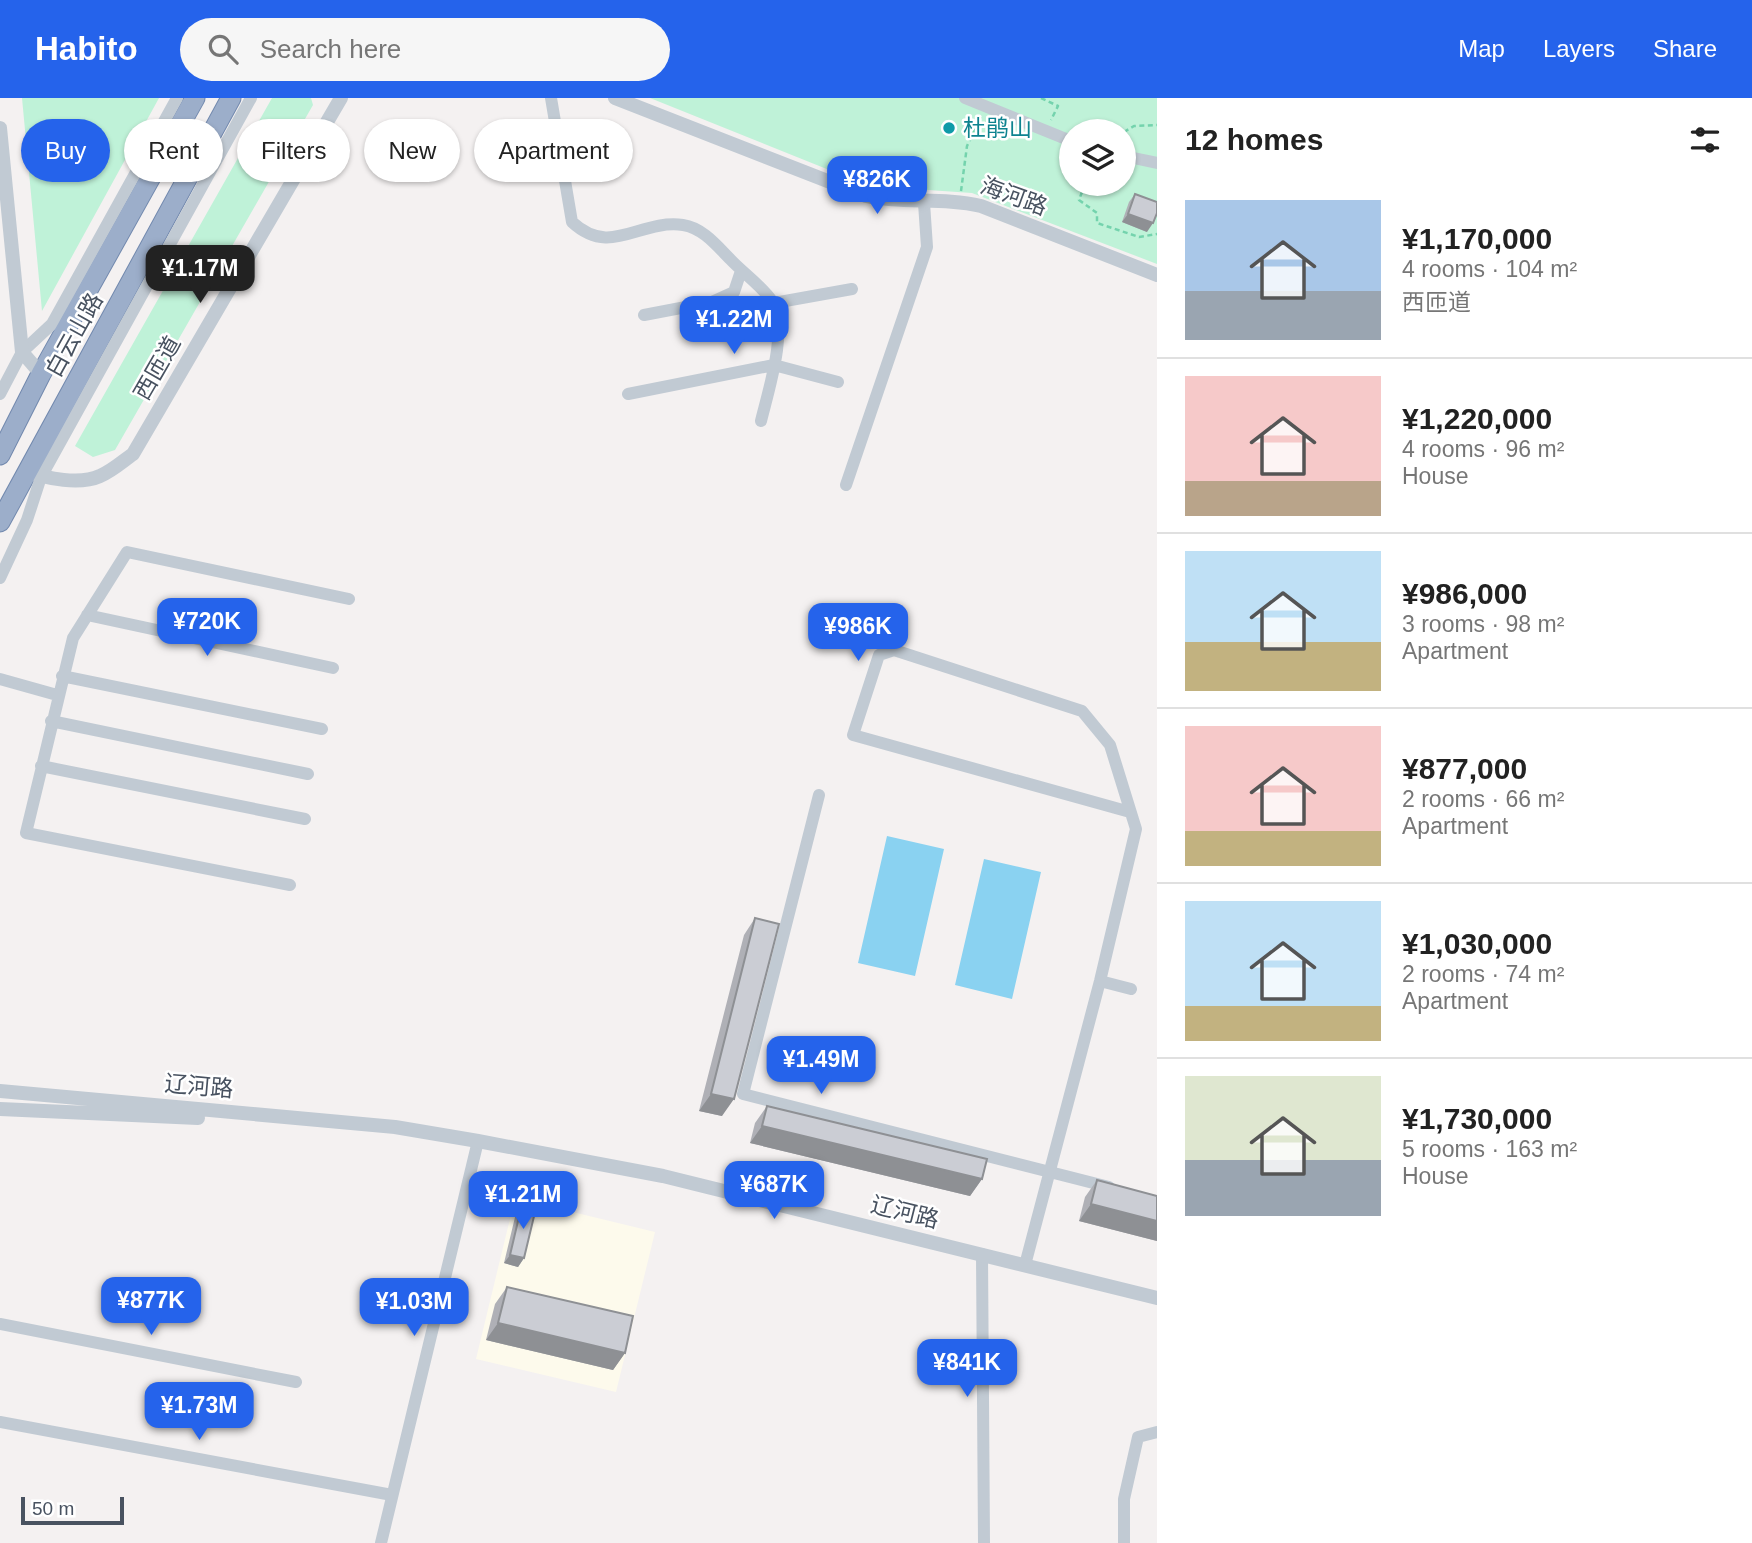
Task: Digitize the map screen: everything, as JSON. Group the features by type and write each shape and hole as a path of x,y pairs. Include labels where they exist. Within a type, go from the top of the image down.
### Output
{"highway":[{"name":"白云山路","path":"0,455 41,374 195,98"},
{"name":"白云山路","path":"0,522 34,474 231,98"}],"street":[{"path":"0,394 22,352 52,324 177,98"},
{"path":"0,578 27,520 34,474 251,98"},
{"name":"西匝道","path":"34,474 68,480 99,477 133,454 341,98"},
{"path":"551,98 572,222 578,228 602,240 646,228 684,225 709,237 774,303 780,345 761,421"},
{"name":"海河路","path":"615,98 866,196 924,203 960,201 981,206 1157,275"},
{"path":"965,98 1059,137"},
{"path":"0,128 22,352 41,374"},
{"path":"1136,159 1157,163"},
{"path":"846,485 927,247 924,203"},
{"path":"644,315 712,302 734,292 741,271"},
{"path":"774,303 852,289"},
{"path":"628,394 774,365 838,382"},
{"path":"290,885 26,833 57,695 73,638 127,552 349,599"},
{"path":"88,615 333,668"},
{"path":"1025,1265 1100,981 1136,829 1110,745 1082,711 894,650 879,655 853,734 1130,812"},
{"path":"62,676 321,729"},
{"path":"0,679 57,695"},
{"path":"51,721 308,774"},
{"path":"41,766 305,819"},
{"path":"819,794 743,1094 1117,1189"},
{"path":"1100,981 1131,989"},
{"name":"辽河路","path":"0,1091 395,1127 478,1141 663,1176 1157,1298"},
{"name":"辽河路","path":"0,1109 395,1127"},
{"path":"381,1543 478,1141"},
{"path":"982,1254 984,1543"},
{"path":"0,1324 296,1382"},
{"path":"0,1422 392,1495"},
{"path":"1124,1543 1124,1499 1138,1437 1157,1432"}],"path":[{"path":"1041,98 1058,106 1045,132"},
{"path":"960,201 967,146 986,107"},
{"path":"1136,126 1157,125"},
{"path":"1080,196 1079,200 1097,213 1097,223 1139,237 1157,234"}],"shaded area":[{"path":"515,1198 655,1232 616,1392 476,1359"}],"green space":[{"path":"22,98 159,98 147,119 124,119 124,162 42,311 30,182 110,182 110,119 24,119"},
{"path":"272,98 311,98 313,105 305,119 260,119"},
{"path":"650,98 1157,98 1157,264 972,193 869,186"},
{"path":"237,160 237,182 269,182 115,450 93,457 75,446"}],"water":[{"path":"887,836 944,849 915,976 858,963"},
{"path":"984,859 1041,872 1012,999 955,985"}],"building":[{"path":"1136,194 1157,202 1153,223 1128,214"},
{"path":"755,918 779,924 734,1099 711,1094"},
{"path":"767,1106 987,1159 982,1179 762,1126"},
{"path":"1097,1180 1157,1196 1157,1221 1091,1204"},
{"path":"522,1204 536,1208 524,1258 510,1255"},
{"path":"507,1287 633,1316 625,1353 498,1323"}],"place":[{"name":"杜鹃山","path":"949,128"}]}
